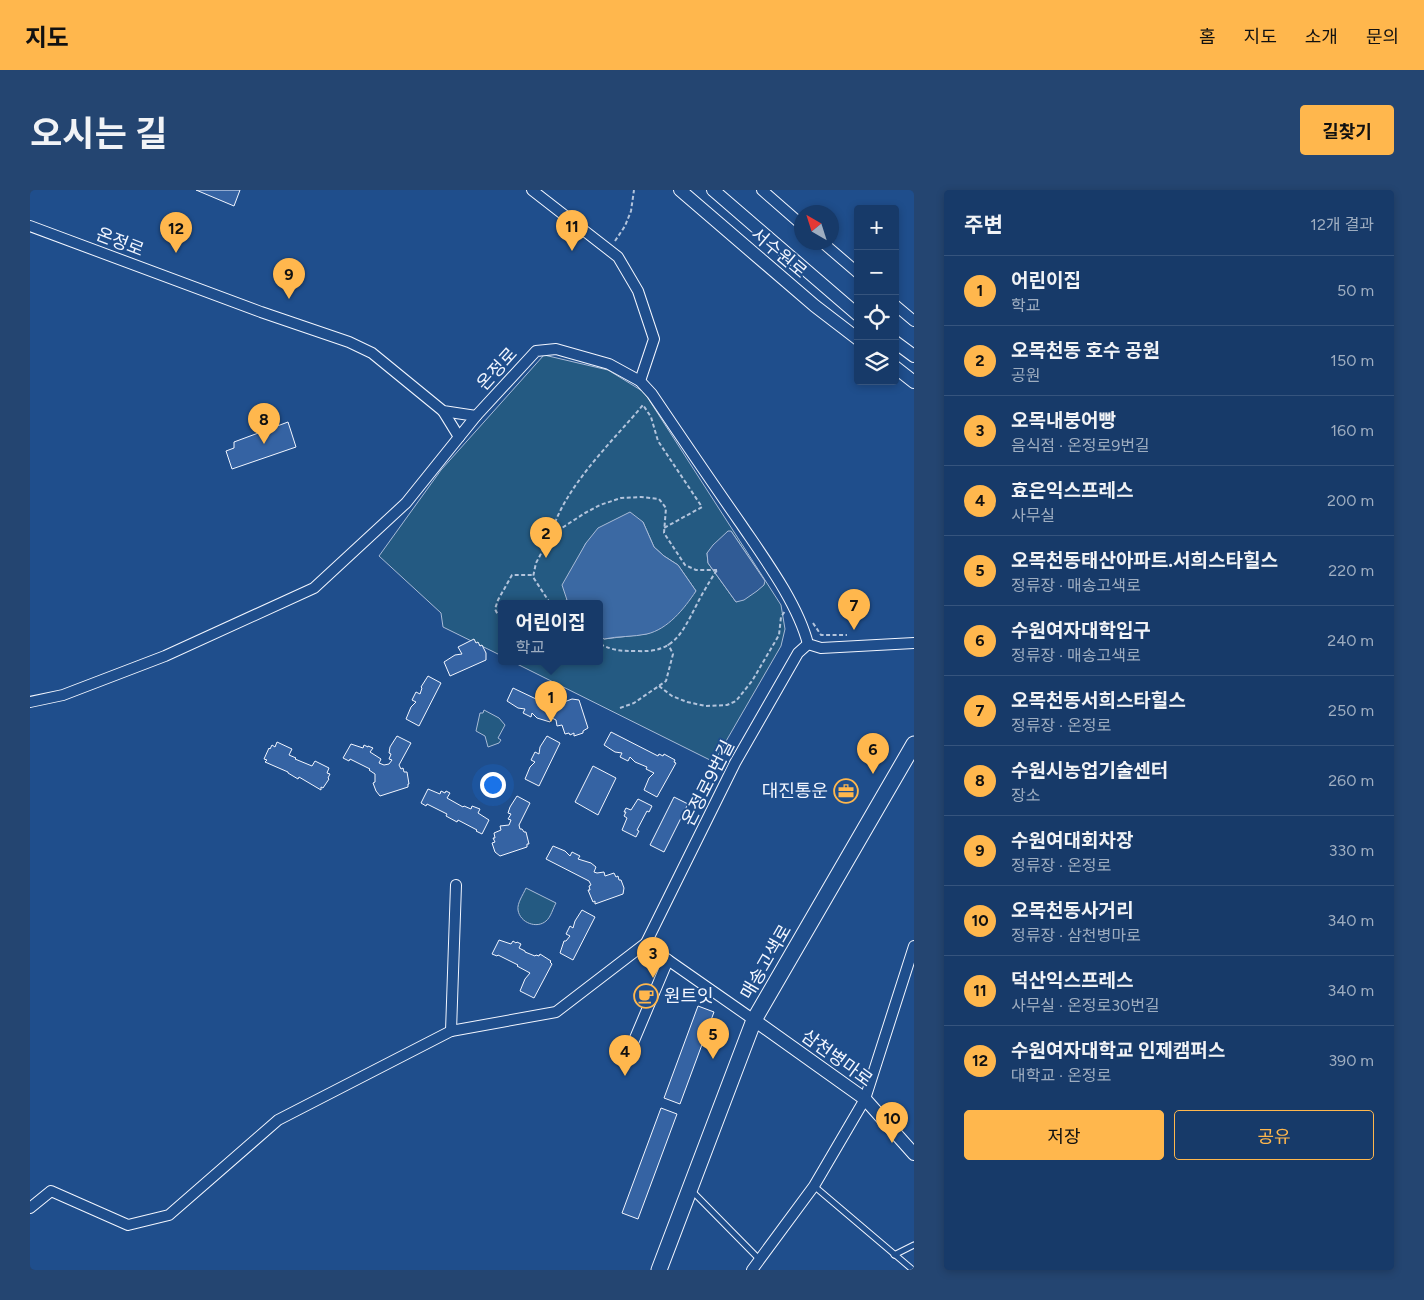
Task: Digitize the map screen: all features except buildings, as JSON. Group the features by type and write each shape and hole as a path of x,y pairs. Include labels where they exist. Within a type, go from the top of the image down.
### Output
{"main road":[{"name":"매송고색로","path":"659,1270 754,1020 914,744"}],"street":[{"path":"532,190 618,257 638,292 654,339 640,381"},
{"name":"서수원로","path":"680,190 808,300 854,336"},
{"name":"서수원로","path":"713,190 854,313"},
{"path":"762,190 794,217"},
{"name":"온정로","path":"30,226 261,312 349,342 372,353 443,411 476,416 536,351 556,349 609,364 640,381 652,394 760,551 790,602 806,633 808,644"},
{"path":"831,250 854,270"},
{"path":"899,308 914,321"},
{"path":"899,345 914,356"},
{"path":"899,371 914,382"},
{"path":"443,411 459,437"},
{"path":"30,702 63,696 166,656 314,588 406,502 476,416"},
{"path":"808,644 821,648 914,643"},
{"name":"온정로9번길","path":"646,943 735,763 798,653 808,644"},
{"path":"451,1031 456,885"},
{"path":"30,1208 51,1190 128,1226 169,1215 278,1120 451,1031 556,1012 646,943 754,1020"},
{"path":"752,1270 814,1186 865,1099 914,946"},
{"path":"630,1050 668,960"},
{"name":"삼천병마로","path":"754,1020 865,1099 912,1148"}],"lane":[{"path":"814,1186 913,1270"},
{"path":"689,1188 759,1259"},
{"path":"894,1255 914,1245"}],"path":[{"path":"609,250 625,226 634,190"},
{"path":"548,600 539,588 534,576 536,563 552,535 555,520 572,490 643,405 651,417 658,441 702,507 664,528"},
{"path":"552,535 600,505 621,498 641,497 660,499 666,508 664,533 685,565 696,570 717,570 686,628 678,638 662,648 642,652 613,650 603,645"},
{"path":"498,615 495,609 498,600 512,575 534,576"},
{"path":"659,686 672,696 687,702 706,706 727,705 736,701 752,681 779,636 781,616 790,602"},
{"path":"620,708 634,702 666,681 673,654 668,644"}],"shaded area":[{"path":"544,355 608,370 644,392 781,605 785,629 781,646 714,762 519,665 603,665 603,638 646,634 659,629 696,591 678,565 654,547 643,522 586,543 577,561 566,600 498,600 498,654 443,627 441,613 379,556 441,470","holes":["731,531 765,581 736,602 708,563 707,553"]},
{"path":"630,512 643,522 654,547 678,565 696,591 675,617 662,628 642,635 604,639 603,600 567,600 562,585 586,543 598,528"},
{"path":"728,531 731,531 765,581 764,585 757,591 744,600 736,602 708,563 707,553"},
{"path":"484,710 499,718 505,725 498,738 501,740 499,743 488,747 485,736 476,731 480,713 483,713"},
{"path":"526,888 556,903 546,921 538,924 529,923 519,915 518,905"}],"place":[{"name":"덕산익스프레스","path":"572,251"},
{"name":"수원여자대학교 인제캠퍼스","path":"176,253"},
{"name":"수원여대회차장","path":"289,299"},
{"name":"수원시농업기술센터","path":"264,444"},
{"name":"오목천동 호수 공원","path":"546,558"},
{"name":"오목천동서희스타힐스","path":"854,630"},
{"name":"어린이집","path":"551,722"},
{"name":"수원여자대학입구","path":"873,774"},
{"name":"대진통운","path":"846,791"},
{"name":"오목내붕어빵","path":"653,978"},
{"name":"원트잇","path":"646,996"},
{"name":"오목천동태산아파트.서희스타힐스","path":"713,1059"},
{"name":"효은익스프레스","path":"625,1076"},
{"name":"오목천동사거리","path":"892,1143"}]}
